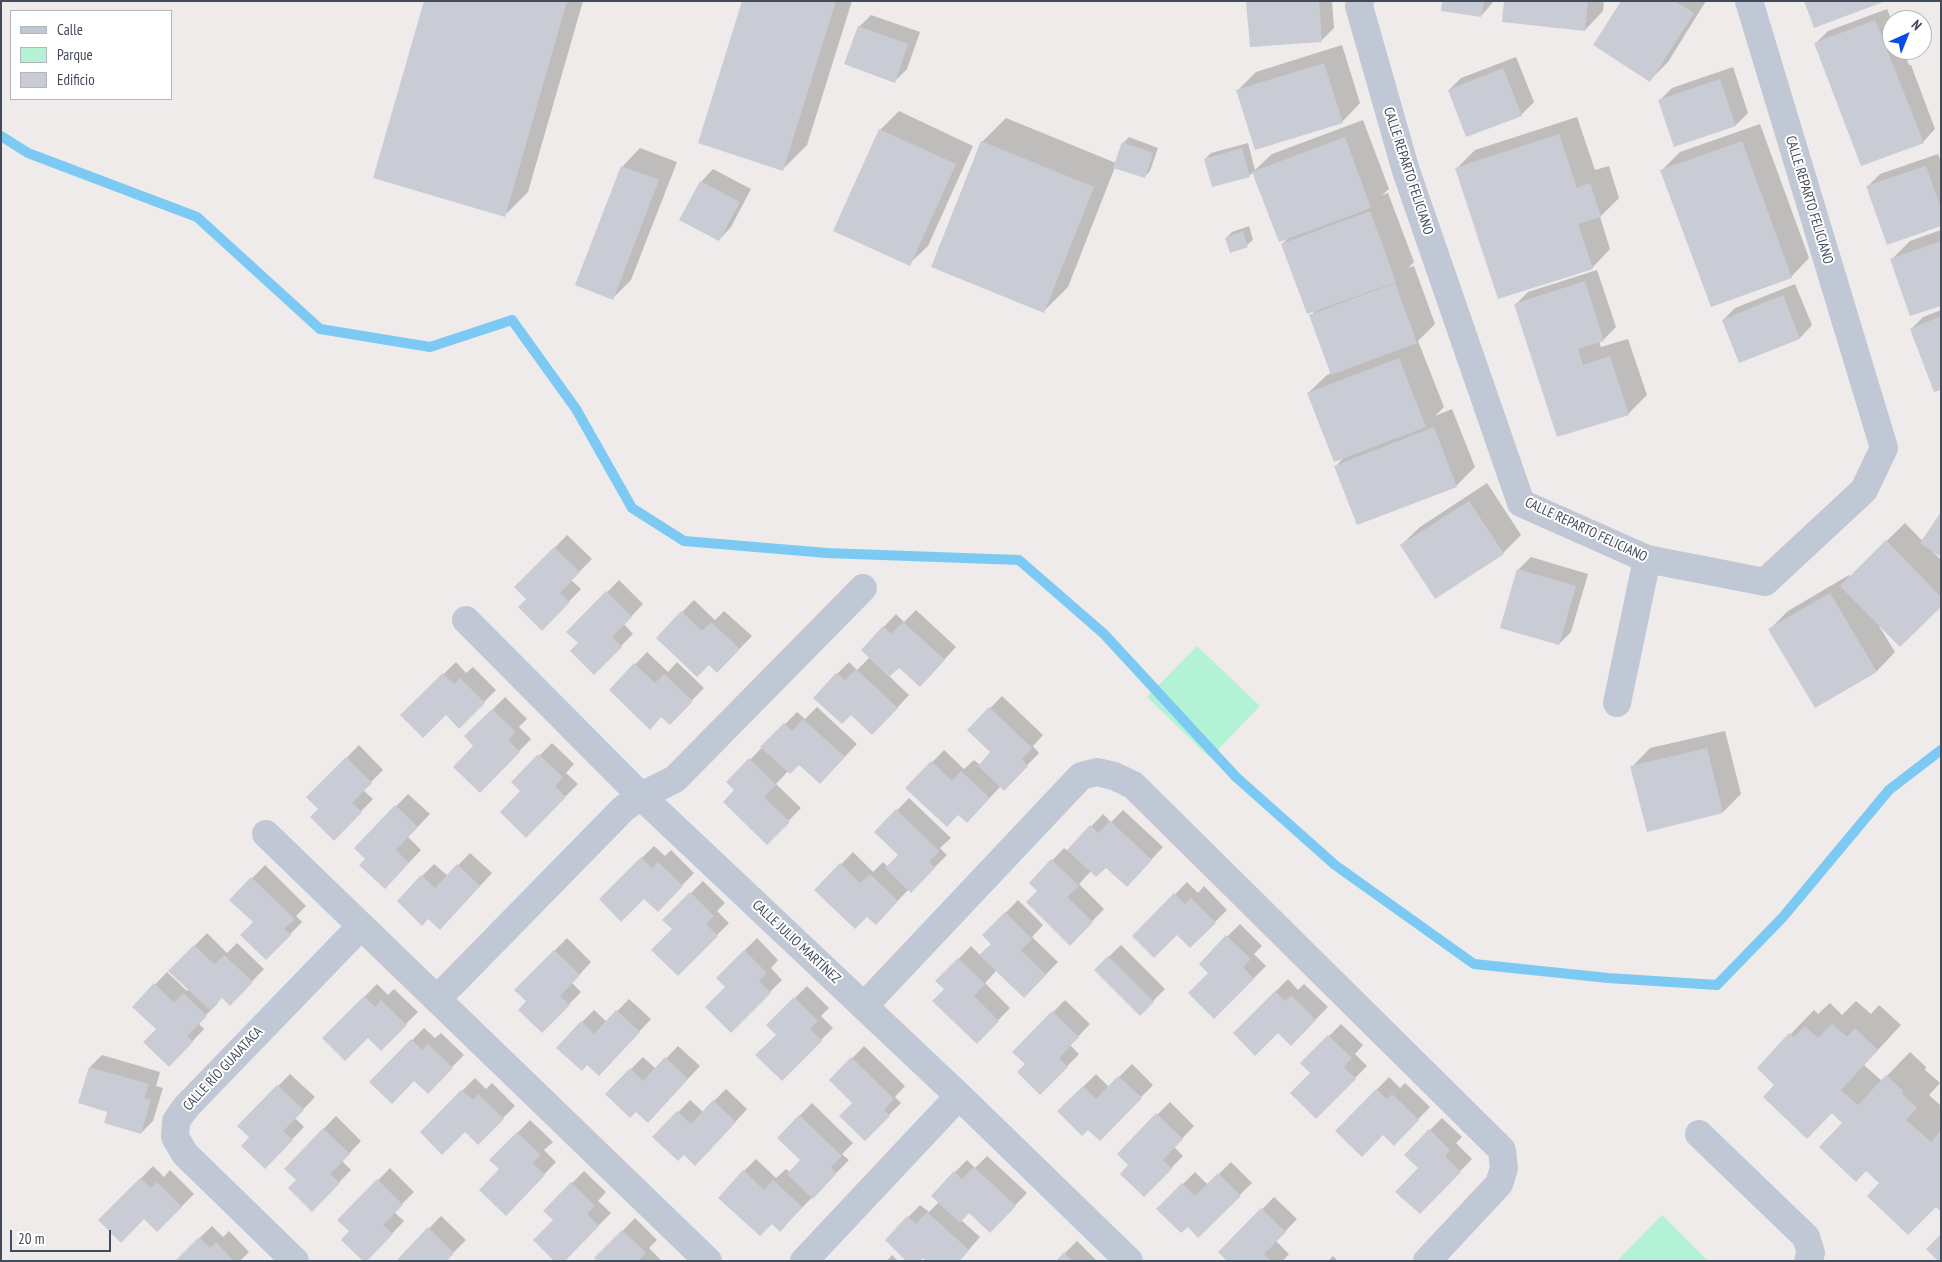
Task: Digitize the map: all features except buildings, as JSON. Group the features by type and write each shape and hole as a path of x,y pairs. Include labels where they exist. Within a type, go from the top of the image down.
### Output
{"street":[{"name":"CALLE REPARTO FELICIANO","path":"1360,1 1359,6 1406,171 1521,503 1647,559 1765,582 1864,490 1884,448 1748,1"},
{"path":"1617,703 1647,559"},
{"path":"437,999 623,809 641,796 675,779 863,588"},
{"name":"CALLE JULIO MARTÍNEZ","path":"466,620 641,796 959,1096 1129,1261"},
{"path":"864,1006 1081,776 1097,772 1114,776 1134,785 1502,1150 1504,1168 1499,1184 1427,1261"},
{"path":"266,834 708,1261"},
{"name":"CALLE RÍO GUAJATACA","path":"295,1261 185,1154 175,1137 176,1121 186,1107 361,926"},
{"path":"804,1261 959,1096"},
{"path":"1699,1134 1806,1237 1811,1253 1808,1261"}],"green space":[{"path":"1197,646 1260,706 1210,758 1147,697"},
{"path":"1662,1215 1708,1261 1617,1261"}],"waterway":[{"path":"1,136 28,153 197,217 320,329 430,347 512,320 576,409 632,508 684,541 827,553 1019,560 1104,634 1236,777 1335,865 1474,964 1608,978 1717,985 1783,917 1889,790 1941,750"}]}
